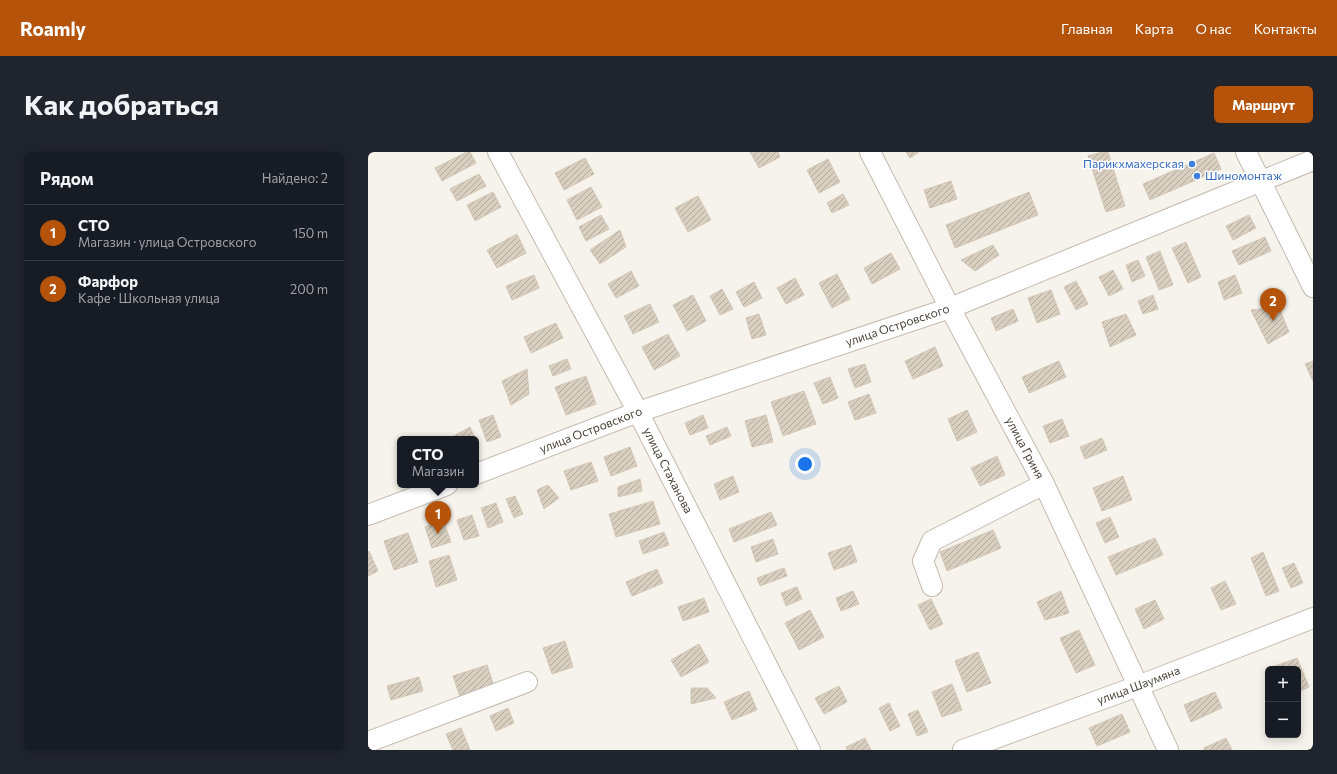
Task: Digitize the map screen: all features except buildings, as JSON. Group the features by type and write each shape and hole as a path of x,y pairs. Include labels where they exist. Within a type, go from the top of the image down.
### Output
{"street":[{"name":"улица Стаханова","path":"498,152 638,412 810,750"},
{"name":"улица Гриня","path":"870,152 950,308 1044,484 1168,750"},
{"path":"1246,152 1313,287"},
{"name":"улица Островского","path":"479,473 638,412 950,308 1313,160"},
{"path":"932,586 923,561 932,541 1044,484"},
{"path":"370,509 437,488"},
{"name":"улица Шаумяна","path":"963,750 1138,686 1313,618"},
{"path":"368,742 527,682"}],"place":[{"name":"Парикхмахерская","path":"1192,164"},
{"name":"Шиномонтаж","path":"1197,176"},
{"name":"Фарфор","path":"1273,321"},
{"name":"СТО","path":"438,534"}]}
